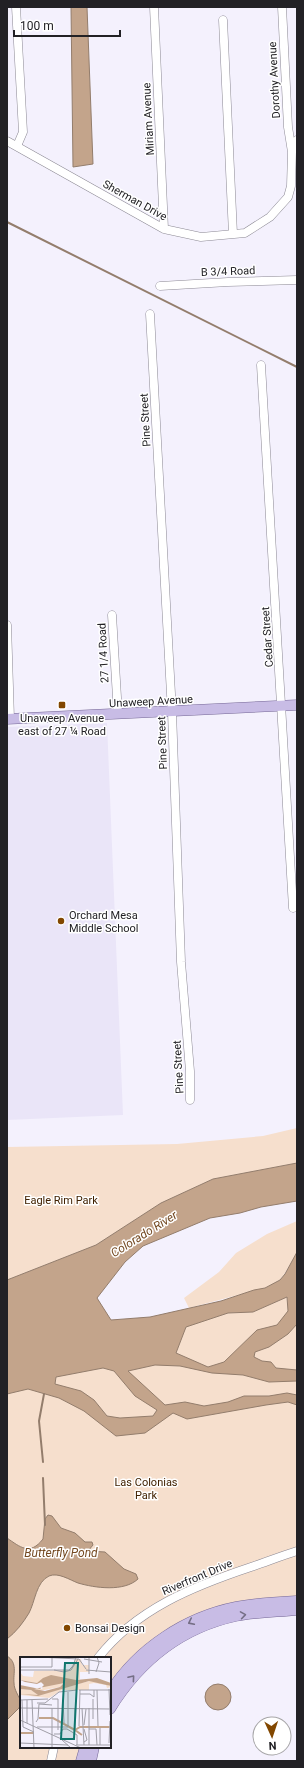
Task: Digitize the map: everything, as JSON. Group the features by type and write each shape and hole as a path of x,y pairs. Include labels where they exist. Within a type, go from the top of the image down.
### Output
{"main road":[{"name":"Unaweep Avenue","path":"8,719 297,705"},
{"path":"111,1691 135,1660 172,1632 196,1619 235,1607 297,1601"},
{"path":"111,1707 123,1689 142,1667 165,1648 187,1634 213,1623 237,1616 297,1610"},
{"path":"81,1761 85,1748"},
{"path":"91,1761 94,1748"}],"street":[{"path":"16,7 23,132 17,146"},
{"name":"Miriam Avenue","path":"154,7 164,229"},
{"name":"Dorothy Avenue","path":"282,7 288,126 292,152"},
{"path":"223,20 233,234"},
{"name":"Sherman Drive","path":"7,141 164,229 201,237 245,232 270,217 288,197 291,186 292,152 297,140"},
{"name":"B 3/4 Road","path":"160,286 297,280"},
{"name":"Pine Street","path":"150,314 172,712 181,962 190,1071 190,1100"},
{"name":"Cedar Street","path":"261,365 293,908"},
{"name":"27 1/4 Road","path":"112,615 118,714"},
{"path":"7,625 8,719"},
{"name":"Riverfront Drive","path":"99,1657 116,1638 133,1623 161,1604 195,1587 297,1551"},
{"path":"51,1761 54,1748"}],"shaded area":[{"name":"Orchard Mesa Middle School","path":"107,723 123,1115 7,1120 7,727"}],"green space":[{"name":"Eagle Rim Park","path":"297,1128 297,1163 213,1179 161,1203 96,1245 7,1280 7,1147 177,1144 263,1136"},
{"path":"297,1221 297,1252 280,1280 265,1288 189,1308 184,1298 219,1272 236,1253 267,1234"},
{"name":"Las Colonias Park","path":"287,1297 288,1311 297,1320 297,1597 172,1627 111,1685 111,1657 20,1657 20,1748 81,1748 78,1761 7,1761 7,1383 228,1313 253,1312"}],"water":[{"path":"71,7 87,7 93,164 73,167"},
{"name":"Colorado River","path":"297,1163 297,1201 210,1218 143,1246 125,1262 97,1298 111,1320 150,1317 221,1301 265,1288 280,1280 297,1252 297,1324 288,1334 269,1347 255,1352 254,1357 262,1361 271,1362 276,1368 297,1370 297,1381 269,1382 243,1375 212,1373 180,1366 155,1365 128,1371 165,1405 185,1402 204,1406 228,1402 244,1396 269,1396 287,1393 297,1395 297,1405 288,1402 187,1419 173,1413 145,1433 116,1436 84,1411 59,1398 28,1389 7,1394 7,1280 96,1245 161,1203 213,1179","holes":["287,1297 288,1311 277,1325 257,1330 224,1362 208,1367 176,1353 186,1327 228,1313 253,1312","103,1368 114,1371 135,1396 157,1410 153,1416 120,1418 107,1416 94,1400 81,1391 55,1384 56,1377"]},
{"name":"Butterfly Pond","path":"48,1515 52,1516 61,1528 75,1533 85,1542 92,1542 93,1545 88,1551 105,1552 124,1569 136,1574 138,1579 125,1586 109,1588 85,1585 56,1575 49,1576 41,1583 27,1617 7,1639 7,1538 21,1547 29,1549 34,1547 43,1539 45,1519"},
{"path":"7,1656 14,1665 14,1686 20,1700 20,1705 19,1708 7,1720"},
{"path":"218,1684 227,1688 231,1697 227,1706 218,1710 209,1706 205,1697 209,1688"}],"waterway":[{"path":"7,222 297,367"},
{"path":"43,1462 39,1421 44,1394"},
{"path":"43,1478 45,1525"}],"place":[{"name":"Unaweep Avenue east of 27 ¼ Road","path":"62,705"},
{"name":"Orchard Mesa Middle School","path":"61,921"},
{"name":"Bonsai Design","path":"67,1628"}]}
